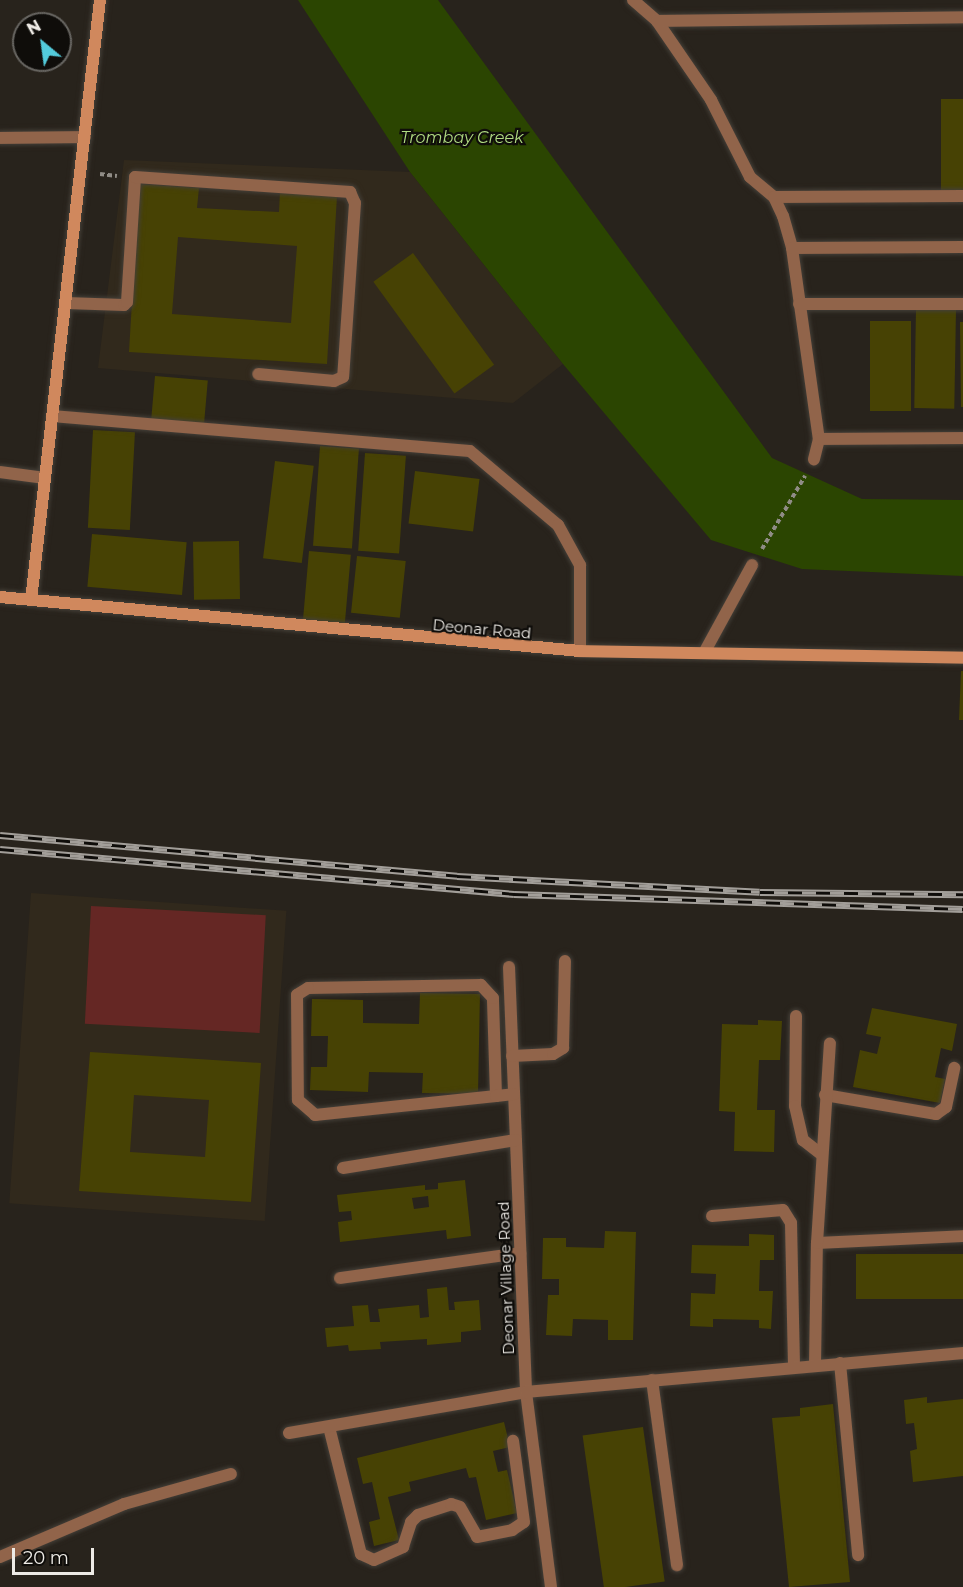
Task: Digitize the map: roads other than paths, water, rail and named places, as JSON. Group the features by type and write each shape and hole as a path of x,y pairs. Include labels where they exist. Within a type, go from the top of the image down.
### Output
{"street":[{"path":"31,600 100,0"},
{"path":"633,0 657,21 711,100 750,177 774,197 792,248 819,439 814,459"},
{"path":"657,21 963,17"},
{"path":"0,138 85,137"},
{"path":"66,303 124,305 127,302 135,177 350,192 356,203 343,377 334,381 258,374"},
{"path":"774,197 963,196"},
{"path":"792,248 963,247"},
{"path":"799,304 963,304"},
{"path":"52,416 470,451 558,525 580,565 580,651"},
{"path":"819,439 963,438"},
{"path":"0,472 45,478"},
{"path":"705,651 753,566"},
{"name":"Deonar Road","path":"0,597 580,651 705,651 963,658"},
{"path":"512,1056 553,1054 562,1048 565,961"},
{"name":"Deonar Village Road","path":"509,967 526,1392 551,1587"},
{"path":"496,1096 494,998 481,985 308,988 297,995 298,1100 315,1115 496,1096 514,1094"},
{"path":"796,1016 795,1106 803,1140 822,1155"},
{"path":"815,1365 817,1243 830,1043"},
{"path":"825,1095 936,1114 946,1107 954,1068"},
{"path":"343,1168 516,1140"},
{"path":"712,1216 783,1210 791,1223 794,1367"},
{"path":"817,1243 963,1236"},
{"path":"340,1278 520,1252"},
{"path":"289,1433 329,1428 526,1392 963,1353"},
{"path":"840,1363 858,1555"},
{"path":"651,1380 677,1564"},
{"path":"329,1428 362,1554 374,1560 403,1547 411,1522 418,1515 451,1504 460,1507 477,1537 512,1530 524,1522 513,1441"},
{"path":"0,1557 124,1504 231,1474"}],"water":[{"name":"Trombay Creek","path":"298,0 438,0 772,458 862,499 963,500 963,576 802,569 711,540 563,364 410,172"}],"railway":[{"path":"0,835 457,876 760,892 963,894"},
{"path":"0,849 514,894 963,909"}]}
